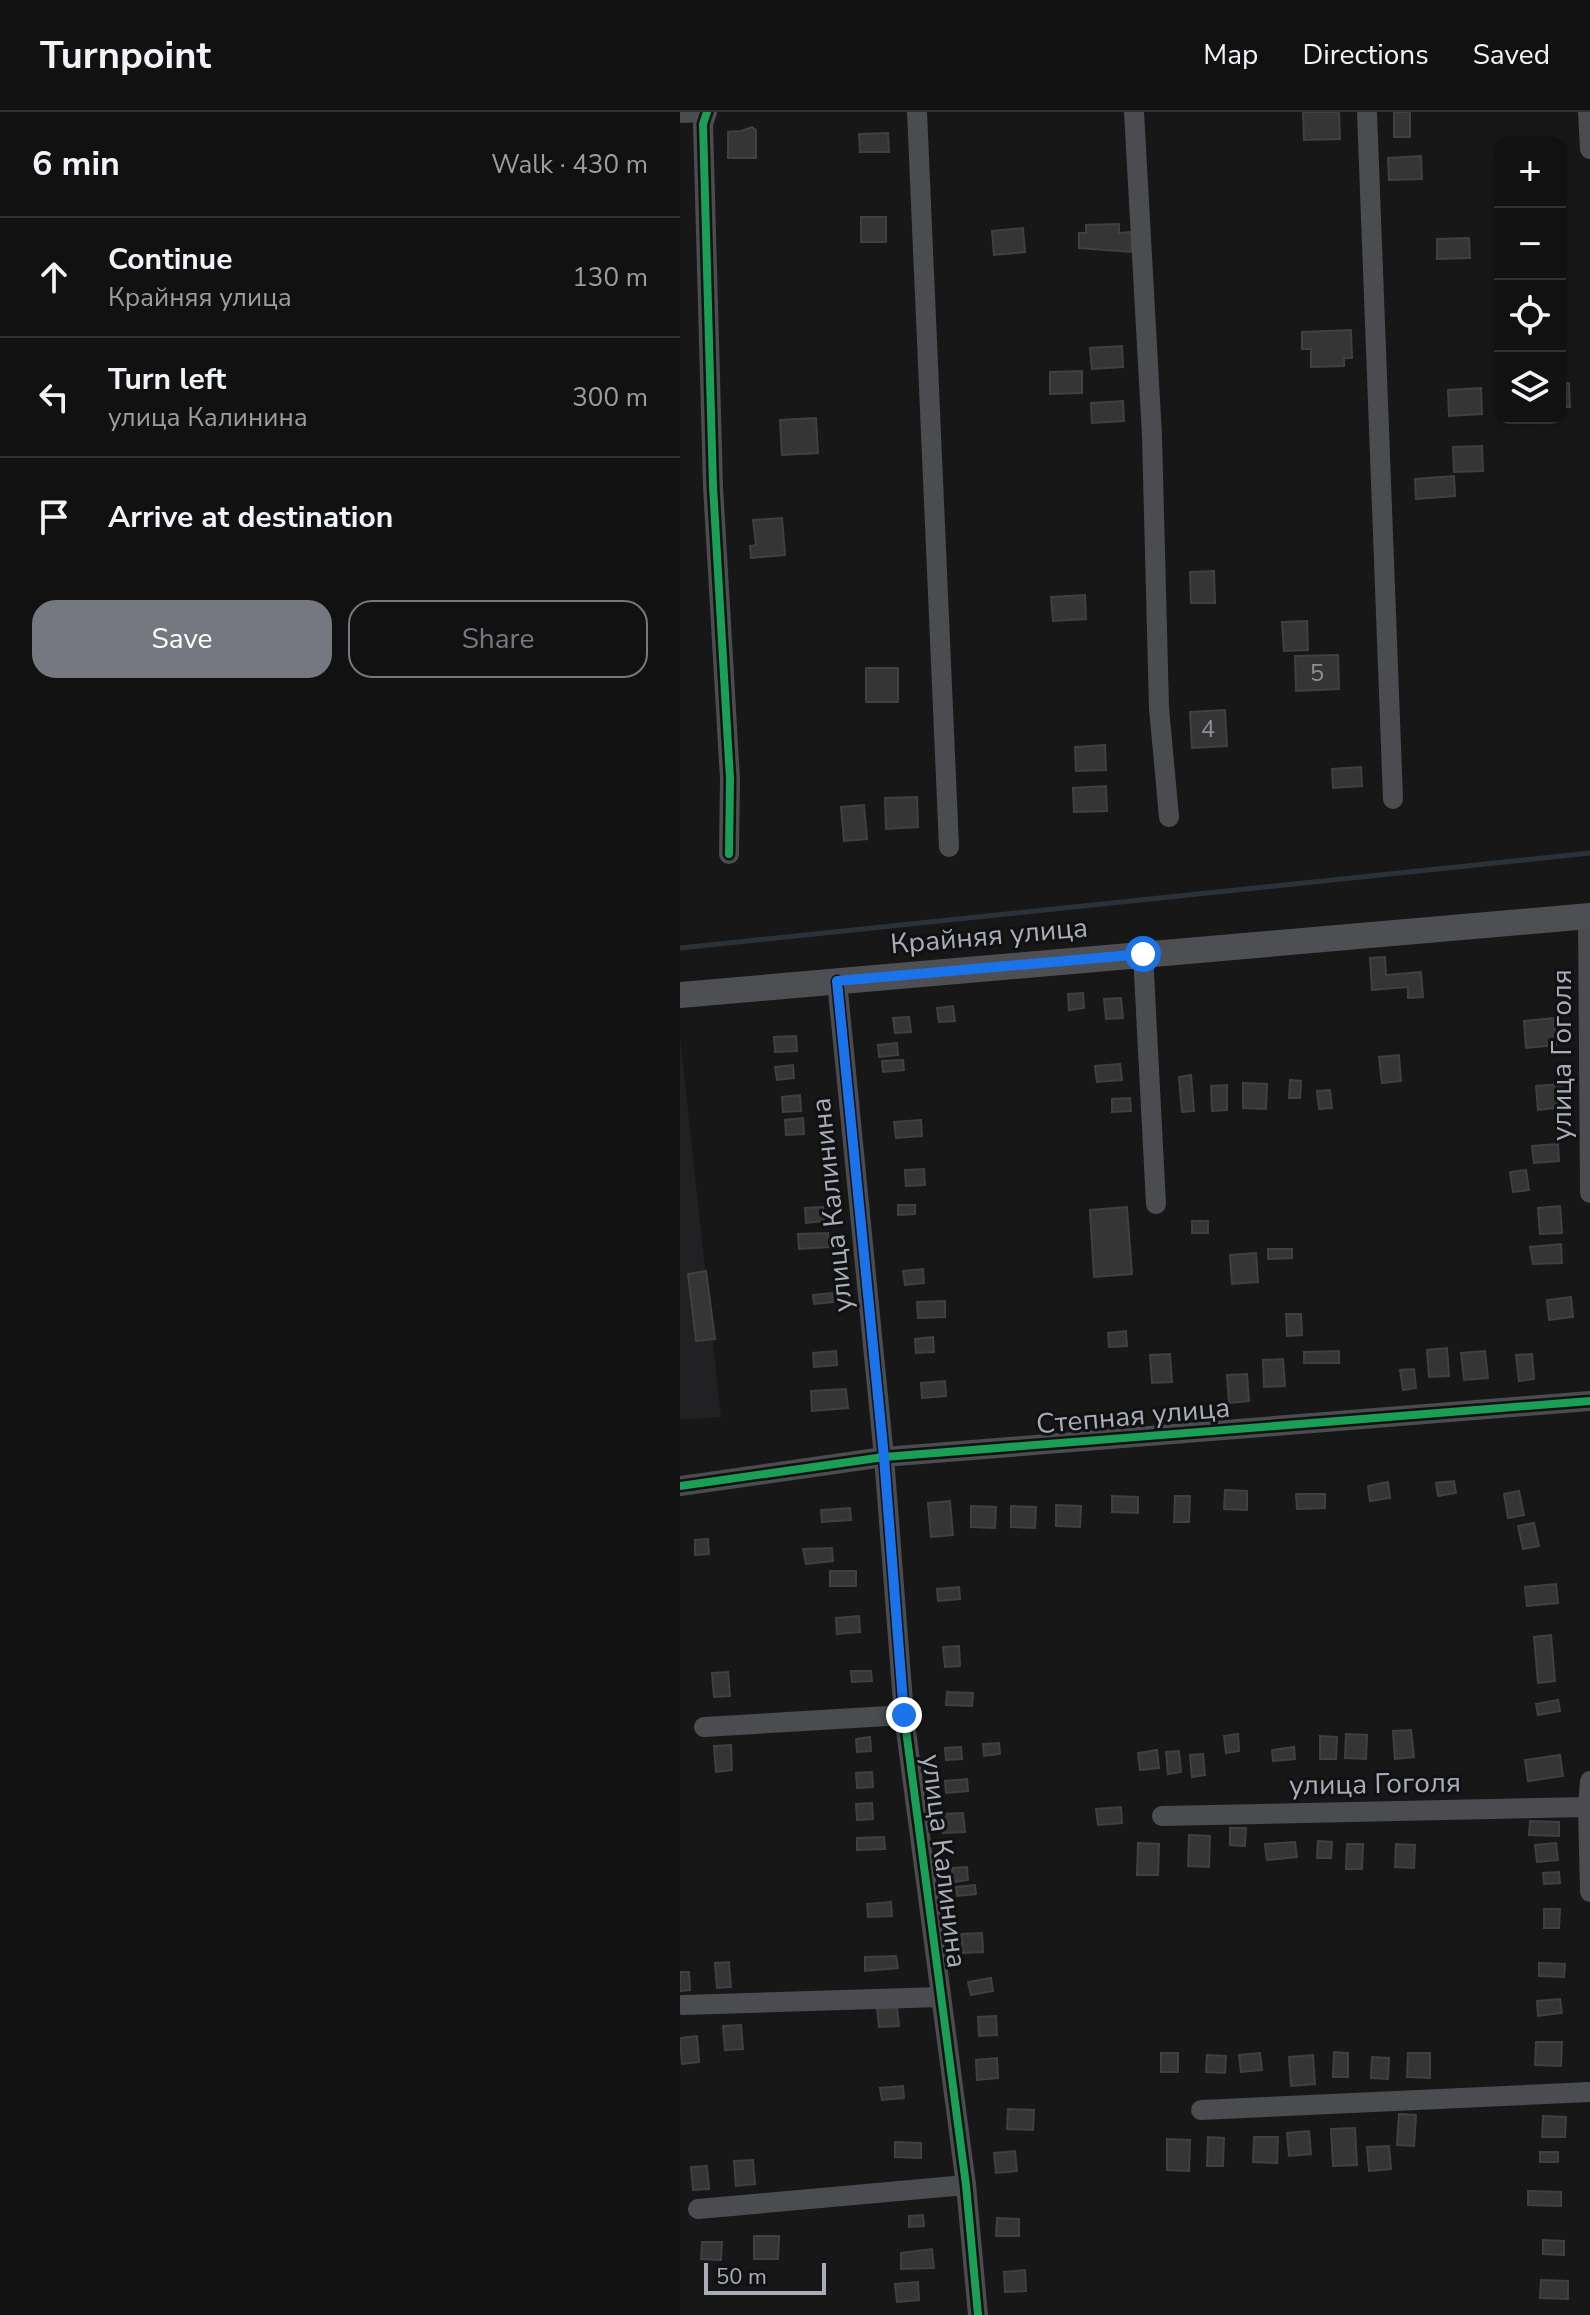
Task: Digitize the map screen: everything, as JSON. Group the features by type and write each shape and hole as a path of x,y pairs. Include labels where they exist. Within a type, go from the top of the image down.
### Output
{"main road":[{"name":"Крайняя улица","path":"680,995 1589,916"}],"street":[{"path":"680,113 707,112 703,124 713,486 730,779 729,854"},
{"path":"917,112 949,847"},
{"path":"1134,112 1152,436 1159,708 1169,817"},
{"path":"1367,112 1393,799"},
{"path":"1588,112 1590,149"},
{"name":"улица Гоголя","path":"1589,916 1590,1193"},
{"path":"1143,954 1156,1204"},
{"name":"улица Калинина","path":"837,981 884,1457 904,1715 966,2185 978,2315"},
{"name":"Степная улица","path":"680,1486 884,1457 1590,1401"},
{"path":"704,1727 904,1715"},
{"path":"1590,1781 1590,1892"},
{"name":"улица Гоголя","path":"1162,1816 1588,1807"},
{"name":"улица Калинина","path":"683,2005 941,1997"},
{"path":"1201,2110 1590,2092"},
{"path":"698,2209 966,2185"}],"shaded area":[{"path":"680,1036 721,1417 680,1420"}],"building":[{"path":"1303,112 1339,112 1340,139 1304,140"},
{"path":"1394,112 1410,112 1410,137 1394,137"},
{"path":"752,127 756,130 756,158 728,158 728,132"},
{"path":"888,133 889,152 860,152 859,134"},
{"path":"1421,156 1422,179 1389,180 1388,158"},
{"path":"861,217 886,217 886,242 861,242"},
{"path":"1119,224 1119,233 1131,232 1132,252 1079,248 1079,233 1086,233 1086,225"},
{"path":"1023,228 1025,252 994,255 992,231"},
{"path":"1469,238 1470,258 1437,259 1437,239"},
{"path":"1351,330 1352,358 1344,358 1344,366 1311,367 1311,349 1302,349 1302,332"},
{"path":"1122,346 1123,367 1092,369 1090,348"},
{"path":"1082,371 1082,393 1050,394 1050,372"},
{"path":"1566,383 1569,383 1570,407 1566,407"},
{"path":"1481,388 1482,414 1449,416 1448,390"},
{"path":"1123,401 1124,421 1092,423 1091,403"},
{"path":"816,418 818,453 782,455 780,420"},
{"path":"1482,446 1483,471 1454,472 1453,447"},
{"path":"1454,476 1455,496 1416,499 1415,479"},
{"path":"782,518 785,555 751,558 750,546 756,545 753,520"},
{"path":"1214,571 1215,603 1191,603 1190,572"},
{"path":"1085,595 1086,619 1053,621 1051,597"},
{"path":"1307,621 1308,650 1284,651 1282,622"},
{"path":"1338,655 1339,689 1296,691 1295,656"},
{"path":"866,668 898,668 898,702 866,702"},
{"path":"1225,710 1227,746 1192,748 1190,712"},
{"path":"1105,745 1106,770 1076,771 1075,747"},
{"path":"1361,767 1362,786 1333,788 1332,769"},
{"path":"1106,786 1107,811 1074,812 1073,788"},
{"path":"917,797 918,827 886,829 885,798"},
{"path":"864,805 867,839 844,841 841,807"},
{"path":"1385,957 1386,975 1421,972 1423,997 1408,998 1408,987 1372,990 1370,958"},
{"path":"1083,993 1084,1008 1069,1010 1068,994"},
{"path":"1121,998 1123,1018 1106,1019 1104,999"},
{"path":"953,1006 955,1021 939,1022 937,1008"},
{"path":"909,1017 911,1032 895,1033 893,1018"},
{"path":"1554,1018 1556,1045 1526,1048 1524,1021"},
{"path":"796,1036 797,1051 775,1052 774,1037"},
{"path":"897,1043 898,1055 879,1057 878,1045"},
{"path":"1399,1055 1401,1081 1382,1083 1379,1057"},
{"path":"903,1060 904,1070 883,1072 882,1061"},
{"path":"1120,1064 1122,1080 1097,1082 1095,1066"},
{"path":"793,1065 794,1078 777,1080 775,1067"},
{"path":"1191,1075 1194,1111 1182,1112 1179,1077"},
{"path":"1290,1080 1301,1081 1300,1098 1289,1098"},
{"path":"1243,1083 1267,1084 1266,1109 1243,1108"},
{"path":"1562,1084 1564,1107 1538,1110 1536,1086"},
{"path":"1227,1085 1227,1110 1212,1111 1211,1086"},
{"path":"1330,1090 1332,1108 1319,1109 1317,1091"},
{"path":"800,1095 801,1111 783,1112 782,1097"},
{"path":"1130,1098 1131,1111 1112,1112 1112,1099"},
{"path":"803,1118 804,1134 786,1135 785,1120"},
{"path":"921,1120 922,1136 896,1138 894,1122"},
{"path":"1558,1144 1559,1161 1534,1163 1532,1146"},
{"path":"924,1169 925,1185 906,1186 905,1170"},
{"path":"1526,1170 1529,1190 1513,1192 1510,1172"},
{"path":"898,1205 915,1205 915,1214 898,1215"},
{"path":"1560,1206 1562,1233 1540,1234 1538,1208"},
{"path":"823,1207 824,1221 806,1223 805,1208"},
{"path":"1127,1207 1132,1274 1094,1277 1090,1210"},
{"path":"1192,1221 1208,1221 1208,1233 1192,1233"},
{"path":"828,1233 829,1247 799,1249 798,1234"},
{"path":"1561,1244 1562,1263 1533,1264 1530,1247"},
{"path":"1268,1249 1292,1249 1292,1258 1268,1259"},
{"path":"1256,1253 1258,1282 1232,1284 1230,1255"},
{"path":"923,1269 924,1283 905,1285 903,1271"},
{"path":"706,1271 715,1339 696,1341 688,1274"},
{"path":"832,1293 833,1302 814,1304 813,1295"},
{"path":"1571,1297 1573,1317 1549,1320 1547,1300"},
{"path":"945,1301 945,1317 918,1318 917,1302"},
{"path":"1286,1314 1301,1314 1302,1335 1287,1336"},
{"path":"1126,1331 1127,1346 1109,1347 1108,1333"},
{"path":"933,1337 934,1352 916,1353 915,1339"},
{"path":"1447,1348 1449,1376 1429,1377 1427,1350"},
{"path":"836,1351 837,1365 814,1367 813,1353"},
{"path":"1339,1351 1339,1363 1304,1363 1304,1352"},
{"path":"1485,1351 1488,1378 1464,1380 1461,1353"},
{"path":"1170,1354 1172,1382 1152,1383 1150,1355"},
{"path":"1532,1354 1534,1379 1519,1381 1516,1355"},
{"path":"1283,1359 1285,1386 1264,1387 1263,1360"},
{"path":"1414,1369 1416,1388 1403,1390 1400,1370"},
{"path":"1247,1374 1249,1401 1229,1403 1227,1375"},
{"path":"945,1381 946,1396 922,1398 921,1383"},
{"path":"846,1389 848,1408 812,1411 811,1391"},
{"path":"1454,1481 1456,1493 1438,1496 1436,1483"},
{"path":"1388,1482 1390,1498 1370,1501 1368,1486"},
{"path":"1225,1490 1247,1491 1247,1510 1224,1509"},
{"path":"1519,1491 1524,1515 1508,1518 1504,1494"},
{"path":"1296,1494 1325,1494 1325,1508 1297,1509"},
{"path":"1112,1496 1138,1497 1138,1513 1112,1512"},
{"path":"1175,1496 1190,1496 1189,1522 1174,1522"},
{"path":"950,1501 953,1535 931,1537 928,1503"},
{"path":"1056,1505 1081,1506 1080,1527 1056,1526"},
{"path":"971,1506 996,1507 995,1528 971,1527"},
{"path":"1011,1506 1036,1507 1035,1528 1011,1527"},
{"path":"850,1508 851,1520 822,1522 821,1510"},
{"path":"1534,1523 1539,1546 1523,1549 1518,1526"},
{"path":"708,1539 709,1554 695,1555 695,1540"},
{"path":"832,1548 833,1561 806,1564 803,1549"},
{"path":"830,1571 856,1571 856,1586 830,1586"},
{"path":"1556,1584 1558,1603 1527,1606 1525,1587"},
{"path":"959,1587 960,1599 938,1601 937,1589"},
{"path":"859,1616 860,1632 837,1634 836,1618"},
{"path":"1551,1635 1555,1681 1538,1683 1534,1637"},
{"path":"959,1646 960,1666 945,1667 943,1647"},
{"path":"851,1671 871,1671 872,1681 852,1682"},
{"path":"728,1672 730,1696 714,1697 712,1673"},
{"path":"947,1692 973,1693 972,1706 946,1705"},
{"path":"1558,1700 1560,1711 1538,1715 1536,1704"},
{"path":"1411,1730 1414,1757 1395,1759 1393,1731"},
{"path":"1238,1734 1239,1751 1226,1753 1224,1736"},
{"path":"1346,1734 1367,1735 1366,1759 1345,1758"},
{"path":"1320,1736 1337,1737 1336,1759 1320,1759"},
{"path":"870,1737 871,1751 857,1752 856,1739"},
{"path":"999,1743 1000,1754 984,1756 983,1744"},
{"path":"731,1745 732,1770 716,1772 714,1746"},
{"path":"961,1747 962,1759 946,1760 945,1748"},
{"path":"1294,1747 1295,1759 1273,1761 1272,1750"},
{"path":"1157,1750 1159,1768 1140,1770 1138,1753"},
{"path":"1179,1751 1181,1772 1168,1774 1166,1752"},
{"path":"1203,1754 1205,1775 1192,1777 1190,1755"},
{"path":"1560,1755 1563,1776 1528,1781 1525,1760"},
{"path":"872,1772 873,1787 857,1788 856,1773"},
{"path":"967,1779 968,1791 946,1793 945,1781"},
{"path":"872,1803 873,1819 857,1820 856,1804"},
{"path":"1121,1807 1122,1823 1098,1825 1096,1809"},
{"path":"963,1813 965,1832 943,1833 942,1814"},
{"path":"1530,1821 1559,1822 1559,1836 1529,1835"},
{"path":"1230,1828 1246,1828 1245,1846 1230,1845"},
{"path":"1189,1835 1210,1836 1209,1867 1188,1866"},
{"path":"884,1837 885,1849 857,1850 857,1838"},
{"path":"1318,1841 1332,1842 1331,1858 1317,1858"},
{"path":"1295,1842 1297,1857 1267,1860 1265,1844"},
{"path":"1138,1843 1159,1844 1158,1875 1137,1875"},
{"path":"1556,1843 1558,1860 1537,1862 1535,1845"},
{"path":"1347,1844 1363,1844 1362,1869 1346,1869"},
{"path":"1396,1844 1415,1845 1414,1868 1395,1867"},
{"path":"967,1867 968,1880 953,1882 952,1868"},
{"path":"1559,1872 1560,1883 1544,1884 1543,1873"},
{"path":"975,1885 976,1894 957,1896 956,1887"},
{"path":"891,1902 892,1916 868,1917 867,1904"},
{"path":"1544,1909 1560,1909 1559,1928 1544,1928"},
{"path":"982,1933 983,1952 963,1953 961,1934"},
{"path":"896,1956 898,1968 865,1971 865,1957"},
{"path":"729,1962 731,1987 717,1988 715,1963"},
{"path":"1539,1963 1565,1964 1564,1977 1539,1976"},
{"path":"680,1972 689,1972 690,1990 680,1991"},
{"path":"991,1978 993,1991 971,1995 968,1982"},
{"path":"1560,1999 1562,2013 1538,2016 1537,2001"},
{"path":"897,2007 899,2026 879,2027 877,2009"},
{"path":"996,2016 997,2035 979,2036 978,2017"},
{"path":"741,2025 743,2049 725,2050 723,2026"},
{"path":"697,2036 699,2062 682,2064 680,2038"},
{"path":"1536,2042 1562,2042 1561,2066 1535,2065"},
{"path":"1334,2052 1348,2053 1348,2077 1333,2077"},
{"path":"1161,2053 1178,2053 1178,2072 1161,2072"},
{"path":"1260,2053 1262,2070 1241,2072 1239,2055"},
{"path":"1408,2053 1430,2053 1430,2078 1407,2077"},
{"path":"1207,2055 1226,2056 1225,2073 1206,2072"},
{"path":"1313,2055 1315,2084 1291,2086 1289,2057"},
{"path":"1372,2057 1389,2058 1388,2079 1371,2078"},
{"path":"997,2058 998,2078 977,2080 976,2060"},
{"path":"903,2086 904,2098 882,2100 880,2088"},
{"path":"1008,2109 1034,2110 1033,2130 1007,2129"},
{"path":"1399,2114 1416,2115 1414,2146 1397,2145"},
{"path":"1543,2116 1566,2117 1565,2137 1542,2137"},
{"path":"1355,2128 1357,2165 1333,2166 1331,2129"},
{"path":"1309,2131 1311,2154 1289,2156 1287,2133"},
{"path":"1208,2137 1224,2138 1223,2166 1207,2166"},
{"path":"1254,2137 1278,2137 1277,2163 1253,2162"},
{"path":"1167,2139 1190,2140 1189,2171 1167,2170"},
{"path":"895,2142 921,2143 921,2158 895,2157"},
{"path":"1389,2146 1391,2169 1369,2171 1367,2147"},
{"path":"1015,2151 1017,2171 996,2173 994,2153"},
{"path":"1540,2152 1558,2152 1558,2162 1540,2162"},
{"path":"753,2160 755,2184 736,2186 734,2161"},
{"path":"707,2166 709,2189 693,2190 691,2167"},
{"path":"1528,2191 1561,2192 1561,2206 1528,2205"},
{"path":"923,2215 924,2226 909,2227 909,2216"},
{"path":"997,2218 1019,2219 1019,2236 996,2236"},
{"path":"754,2236 779,2236 778,2259 754,2259"},
{"path":"1543,2240 1564,2241 1564,2255 1543,2254"},
{"path":"702,2242 722,2242 721,2260 701,2259"},
{"path":"932,2249 934,2268 901,2269 901,2253"},
{"path":"1025,2270 1026,2291 1005,2292 1004,2272"},
{"path":"1541,2280 1568,2281 1568,2299 1540,2298"},
{"path":"918,2282 919,2300 897,2302 895,2284"}],"waterway":[{"path":"680,948 1590,853"}],"cycle path":[{"path":"707,112 703,124 713,486 730,779 729,854"},
{"path":"837,981 884,1457 904,1715 966,2185 978,2315"},
{"path":"680,1486 884,1457 1590,1401"}],"route":[{"path":"904,1715 884,1457 837,981 1143,954"}]}
